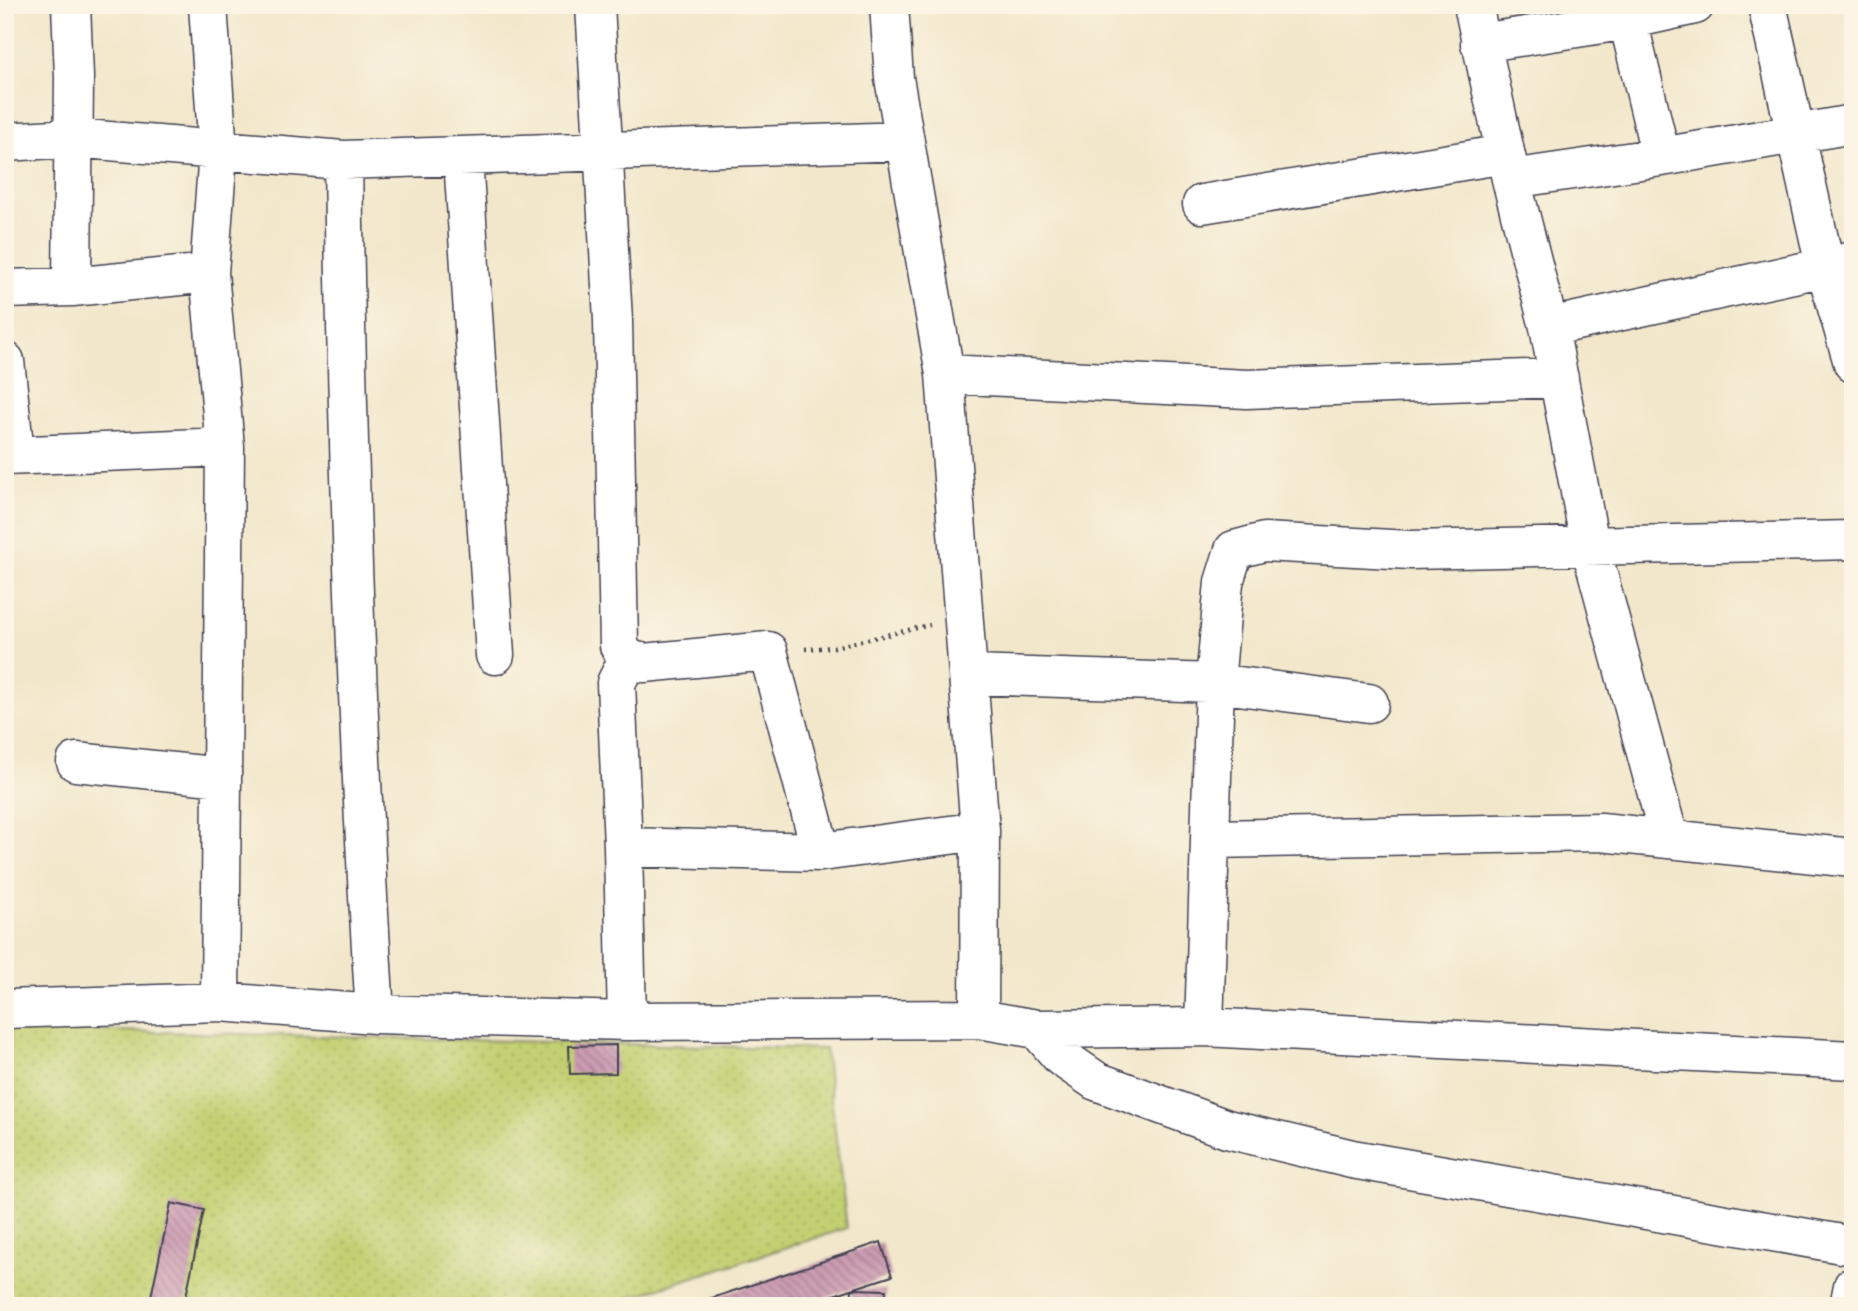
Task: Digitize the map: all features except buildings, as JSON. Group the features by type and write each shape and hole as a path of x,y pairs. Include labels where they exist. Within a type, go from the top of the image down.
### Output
{"street":[{"path":"71,5 74,77 72,287"},
{"path":"208,5 218,152 209,273 225,447 219,1002"},
{"path":"595,5 613,320 619,646 628,659 644,663 768,651 821,852"},
{"path":"889,5 894,78 945,374 980,831 979,1019"},
{"path":"1473,5 1508,166 1549,327 1590,545 1669,838"},
{"path":"1480,43 1628,20 1695,5"},
{"path":"1767,5 1796,135 1839,264 1853,363"},
{"path":"1628,20 1661,157"},
{"path":"1202,204 1508,166 1661,157 1853,124"},
{"path":"5,142 72,138 218,152 343,160 463,158 602,149 905,141"},
{"path":"463,158 495,655"},
{"path":"343,160 347,425 355,566 358,751 375,1014"},
{"path":"1549,327 1839,264"},
{"path":"5,289 72,287 209,273"},
{"path":"5,361 10,456 225,447"},
{"path":"945,374 1247,389 1559,378"},
{"path":"1204,1027 1215,683 1224,582 1234,550 1264,542 1410,550 1853,540"},
{"path":"627,1021 616,683 628,659"},
{"path":"970,674 1215,683 1369,704"},
{"path":"76,762 222,777"},
{"path":"623,847 821,852 980,831"},
{"path":"1211,839 1601,832 1853,858"},
{"path":"5,1009 219,1002 375,1014 627,1021 979,1019 1037,1029 1204,1027 1853,1060"},
{"path":"1037,1029 1061,1058 1096,1081 1227,1129 1352,1159 1853,1246"},
{"path":"1849,1306 1853,1286"}],"path":[{"path":"768,651 834,647 965,617"}],"green space":[{"path":"5,1028 825,1049 847,1228 603,1306 5,1306"}]}
